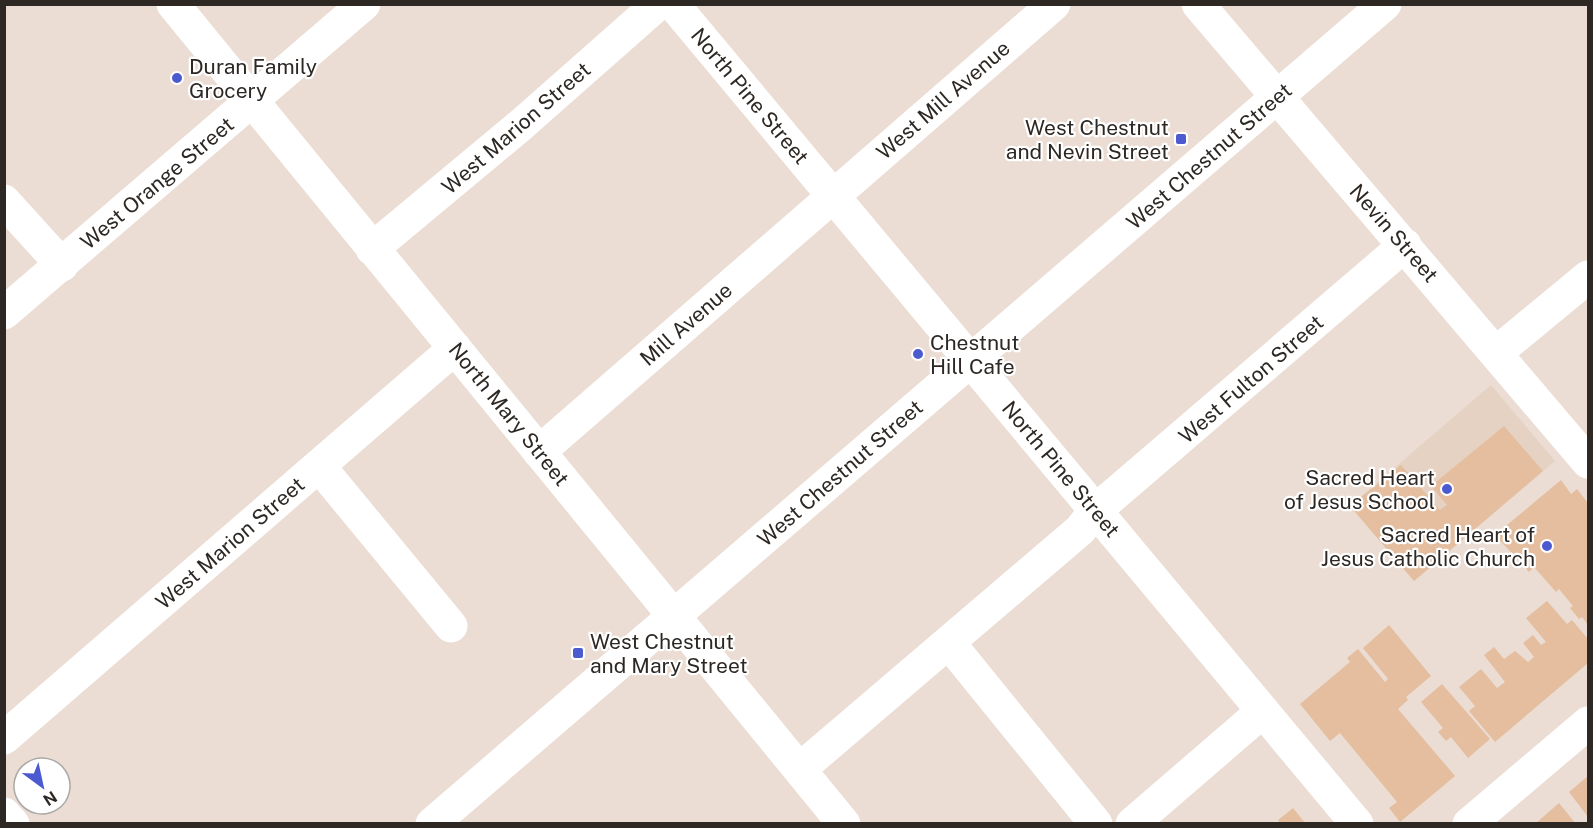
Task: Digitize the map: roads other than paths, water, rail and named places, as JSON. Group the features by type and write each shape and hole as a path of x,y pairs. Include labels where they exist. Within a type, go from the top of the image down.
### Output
{"street":[{"name":"North Mary Street","path":"173,4 254,100 372,249 844,824"},
{"name":"West Orange Street","path":"4,313 364,4"},
{"name":"West Marion Street","path":"372,249 522,124 658,4"},
{"name":"North Pine Street","path":"673,4 1357,824"},
{"name":"West Mill Avenue","path":"832,196 1054,4"},
{"name":"Nevin Street","path":"1198,4 1588,462"},
{"name":"West Chestnut Street","path":"432,824 1386,4"},
{"name":"Mill Avenue","path":"539,452 832,196"},
{"path":"4,201 62,265"},
{"name":"West Fulton Street","path":"800,769 1080,530 1095,511 1405,245"},
{"path":"1496,352 1588,277"},
{"name":"West Marion Street","path":"4,738 455,348"},
{"path":"319,466 451,626"},
{"path":"949,643 1096,824"},
{"path":"1132,824 1263,711"},
{"path":"1469,824 1588,723"},
{"path":"4,814 13,824"}],"place":[{"name":"Duran Family Grocery","path":"177,78"},
{"name":"West Chestnut and Nevin Street","path":"1181,139"},
{"name":"Chestnut Hill Cafe","path":"918,354"},
{"name":"Sacred Heart of Jesus School","path":"1447,489"},
{"name":"Sacred Heart of Jesus Catholic Church","path":"1547,546"},
{"name":"West Chestnut and Mary Street","path":"578,653"}]}
